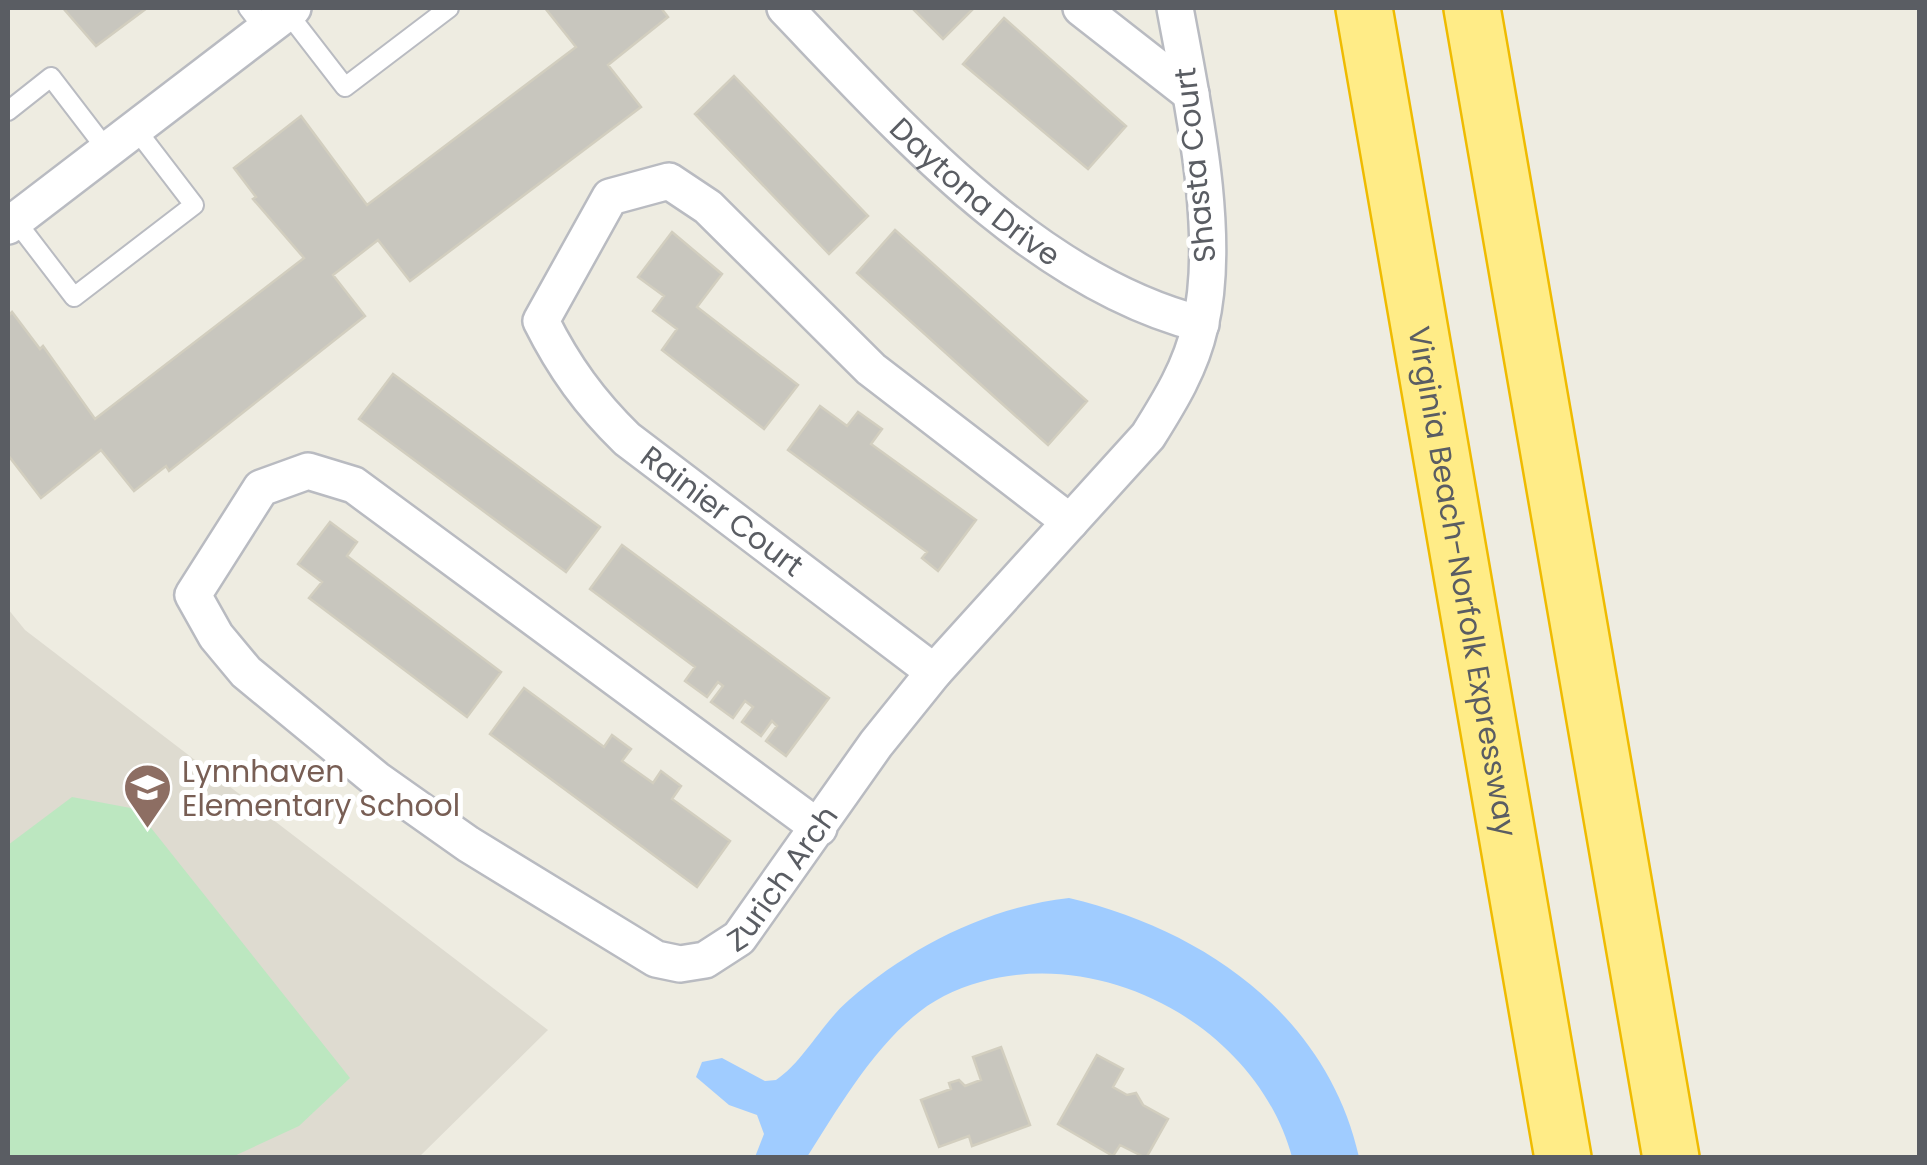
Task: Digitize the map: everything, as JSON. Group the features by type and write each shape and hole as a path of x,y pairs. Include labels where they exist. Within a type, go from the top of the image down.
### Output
{"highway":[{"name":"Virginia Beach-Norfolk Expressway","path":"1364,8 1563,1158"},
{"path":"1472,8 1670,1158"}],"street":[{"name":"Daytona Drive","path":"785,8 885,112 1066,265 1112,293 1201,324"},
{"path":"1082,8 1190,94"},
{"name":"Shasta Court","path":"1175,8 1207,236 1208,275 1201,324"},
{"path":"11,223 135,128 273,14"},
{"name":"Rainier Court","path":"934,672 626,439 592,404 563,365 541,322 610,196 669,182 708,206 871,370 1070,522"},
{"name":"Zurich Arch","path":"818,828 354,485 308,471 262,488 192,595 216,636 246,672 362,767 468,844 656,959 680,964 706,960 728,949 818,828 876,744 934,672 1148,436 1174,395 1201,324"}],"lane":[{"path":"273,14 345,88 449,8"},
{"path":"8,111 51,77 107,150"},
{"path":"11,223 74,296 194,205 135,128"}],"shaded area":[{"name":"Lynnhaven Elementary School","path":"8,609 25,630 548,1030 419,1157 8,1157"}],"green space":[{"path":"72,797 136,809 350,1078 299,1126 232,1157 8,1157 8,845"}],"water":[{"path":"1069,898 1119,912 1167,932 1253,986 1289,1021 1319,1061 1343,1106 1359,1157 1292,1157 1272,1107 1240,1064 1200,1027 1154,999 1103,981 1049,974 996,978 944,996 923,1009 902,1026 866,1068 807,1157 755,1157 764,1134 757,1115 729,1105 696,1077 702,1062 722,1058 765,1081 776,1080 839,1009 898,963 980,920"}],"building":[{"path":"63,8 147,8 96,46"},
{"path":"545,8 661,8 668,17 608,65 641,107 410,281 378,240 333,275 365,316 169,471 166,466 134,491 101,450 41,498 8,455 8,316 12,312 40,349 43,346 95,419 304,258 253,199 256,197 234,168 301,116 367,205 576,47"},
{"path":"912,8 974,8 943,39"},
{"path":"1004,18 1126,126 1088,169 963,64"},
{"path":"734,76 868,216 829,254 695,114"},
{"path":"895,230 1087,401 1048,445 857,273"},
{"path":"672,232 722,274 697,307 798,385 764,429 662,350 677,329 653,311 664,296 638,277"},
{"path":"393,374 600,527 566,572 359,419"},
{"path":"820,406 847,426 858,412 882,429 871,444 976,520 938,571 922,558 927,552 788,450"},
{"path":"330,522 357,542 347,556 501,672 467,717 309,598 322,582 298,564"},
{"path":"622,545 829,698 786,756 766,741 777,726 772,721 761,736 742,722 753,707 745,701 733,718 711,702 723,686 718,682 707,697 685,681 695,667 590,589"},
{"path":"524,688 604,747 612,735 631,749 622,761 653,783 661,771 681,786 672,799 730,841 697,887 490,734"},
{"path":"1001,1047 1030,1125 972,1146 969,1136 939,1147 921,1100 951,1089 949,1083 959,1080 965,1086 981,1080 973,1057"},
{"path":"1097,1055 1123,1069 1113,1087 1127,1095 1136,1093 1143,1105 1168,1119 1146,1158 1120,1145 1113,1156 1058,1124"}],"place":[{"name":"Lynnhaven Elementary School","path":"147,830"}]}
